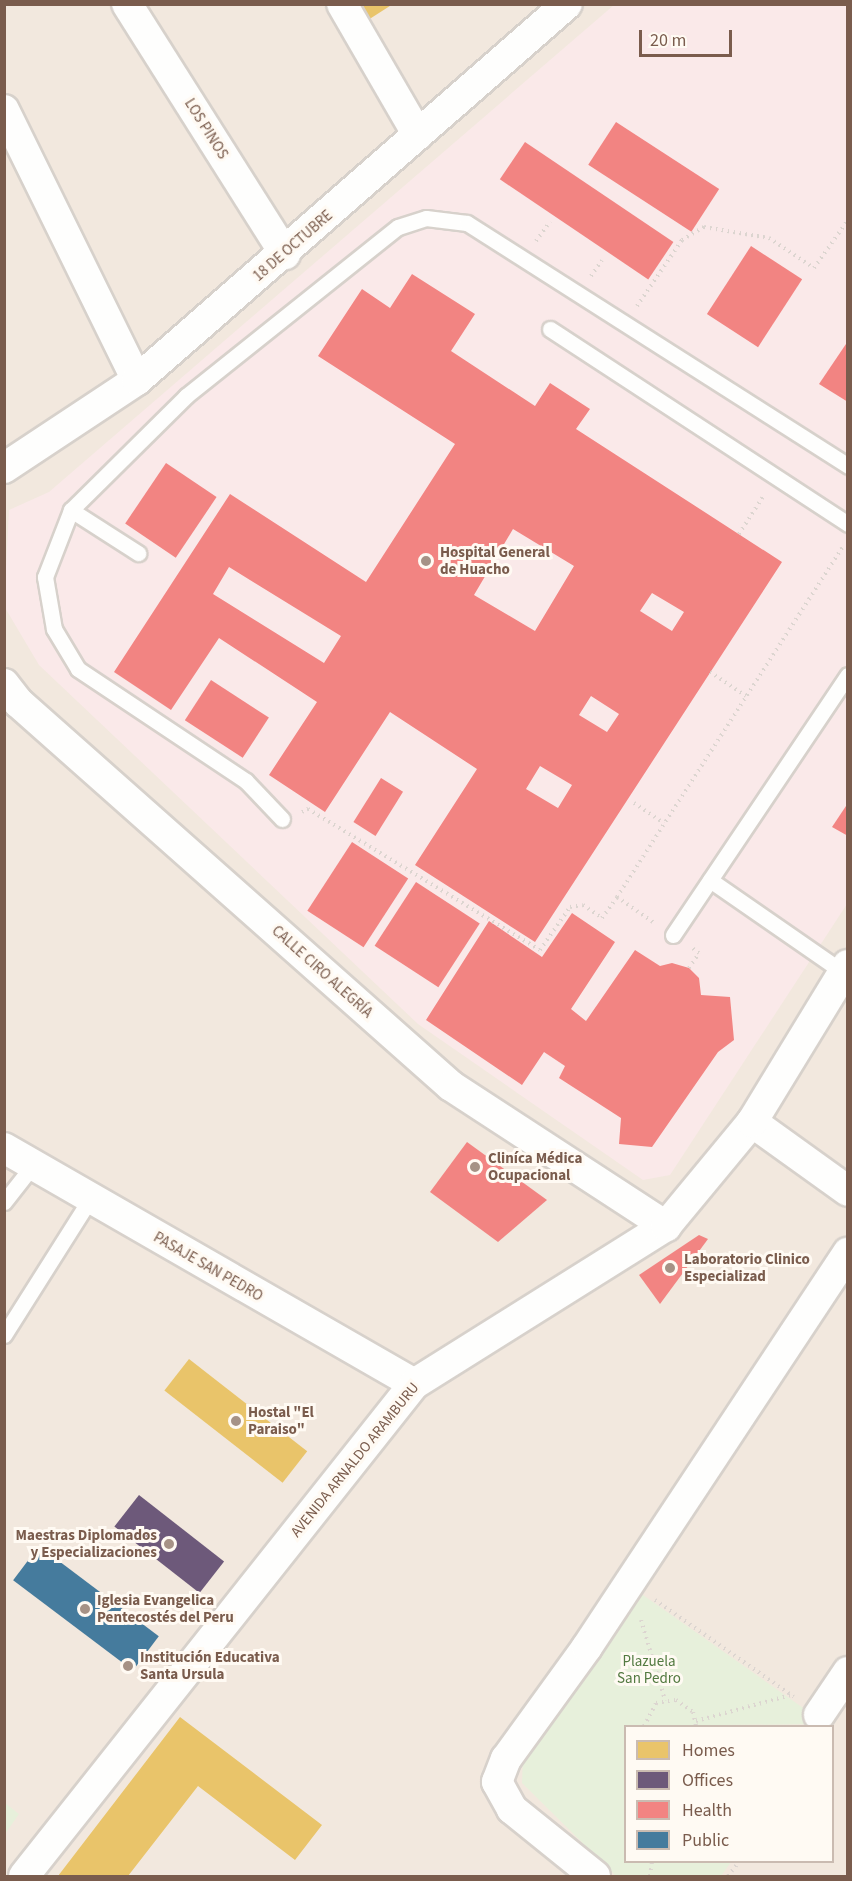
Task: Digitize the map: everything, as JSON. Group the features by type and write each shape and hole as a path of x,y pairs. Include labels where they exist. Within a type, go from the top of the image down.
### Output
{"street":[{"name":"LOS PINOS","path":"127,4 285,254"},
{"path":"342,4 418,135"},
{"name":"18 DE OCTUBRE","path":"4,468 137,380 285,254 555,9"},
{"path":"4,111 137,380"},
{"name":"CALLE CIRO ALEGRÍA","path":"4,684 19,704 451,1086 666,1226"},
{"name":"AVENIDA ARNALDO ARAMBURU","path":"24,1876 414,1384 666,1226 752,1122 843,979"},
{"path":"752,1122 848,1191"},
{"name":"PASAJE SAN PEDRO","path":"4,1148 414,1384"},
{"path":"595,1876 512,1809 497,1782 506,1759 630,1582 848,1252"},
{"path":"819,1715 848,1672"}],"lane":[{"path":"282,819 246,781 78,669 54,629 45,577 71,510 186,396 398,227 426,218 467,223 848,466"},
{"path":"550,329 848,524"},
{"path":"71,510 138,553"},
{"path":"673,935 848,675"},
{"path":"710,880 843,979"},
{"path":"4,1203 33,1165"},
{"path":"4,1335 90,1199"}],"path":[{"path":"625,324 682,240 704,226 769,238 814,268 848,220"},
{"path":"739,534 776,477"},
{"path":"282,819 308,809 540,950 570,908 583,905 602,918 848,539"},
{"path":"710,672 746,696"},
{"path":"634,803 664,823"},
{"path":"617,897 699,953 689,968"},
{"path":"630,1582 819,1715"},
{"path":"630,1582 665,1700"},
{"path":"644,1725 648,1711 665,1700 686,1704 696,1724 791,1695"},
{"path":"728,1876 738,1863"}],"shaded area":[{"path":"5,5 847,5 847,1876 5,1876"},
{"name":"Hospital General de Huacho","path":"614,5 847,5 847,904 670,1175 643,1180 418,1024 39,665 4,606 9,510 49,492"}],"green space":[{"name":"Plazuela San Pedro","path":"633,1588 826,1724 624,1725 624,1863 730,1863 721,1876 616,1876 522,1783 523,1756"},
{"path":"5,1803 19,1814 5,1834"}],"building: Homes":[{"path":"359,4 393,4 368,20"},
{"name":"Hostal \"El Paraiso\"","path":"189,1359 307,1451 283,1483 164,1391"},
{"path":"180,1717 322,1825 295,1860 198,1786 128,1876 58,1876"}],"building: Offices":[{"name":"Maestras Diplomados y Especializaciones","path":"139,1495 224,1561 199,1593 114,1527"}],"building: Health":[{"path":"616,122 719,189 691,232 588,165"},
{"path":"525,142 673,242 648,279 500,179"},
{"path":"751,246 802,279 758,347 707,314"},
{"path":"412,274 475,314 451,351 535,406 550,383 590,409 576,429 782,562 535,942 415,865 477,769 390,712 325,812 269,775 317,702 219,638 171,710 114,672 230,494 366,582 455,444 318,356 362,289 390,308","holes":["513,529 574,566 535,631 474,595","229,567 341,636 324,663 213,594","652,593 684,612 672,631 640,611","591,696 619,714 607,732 579,715","540,766 572,785 558,808 526,789"]},
{"path":"848,341 848,402 819,384"},
{"path":"166,463 217,497 176,558 125,524"},
{"path":"211,680 269,718 243,758 185,720"},
{"path":"381,778 403,792 375,836 353,822"},
{"path":"848,803 848,836 832,827"},
{"path":"352,842 408,878 364,947 307,911"},
{"path":"416,882 480,923 438,987 375,946"},
{"path":"572,913 615,942 571,1009 586,1021 635,950 660,966 672,963 689,968 699,978 701,995 730,997 734,1040 718,1052 652,1147 619,1144 621,1118 559,1078 565,1066 544,1052 522,1085 426,1020 489,921 542,957"},
{"name":"Cliníca Médica Ocupacional","path":"467,1142 547,1200 498,1242 430,1192"},
{"name":"Laboratorio Clinico Especializad","path":"699,1235 708,1239 660,1304 639,1275"}],"building: Public":[{"name":"Iglesia Evangelica Pentecostés del Peru","path":"39,1546 159,1636 133,1671 13,1580"}],"place":[{"name":"Hospital General de Huacho","path":"426,561"},
{"name":"Cliníca Médica Ocupacional","path":"475,1167"},
{"name":"Laboratorio Clinico Especializad","path":"670,1268"},
{"name":"Hostal \"El Paraiso\"","path":"236,1421"},
{"name":"Maestras Diplomados y Especializaciones","path":"169,1544"},
{"name":"Iglesia Evangelica Pentecostés del Peru","path":"85,1609"},
{"name":"Institución Educativa Santa Ursula","path":"128,1666"}]}
